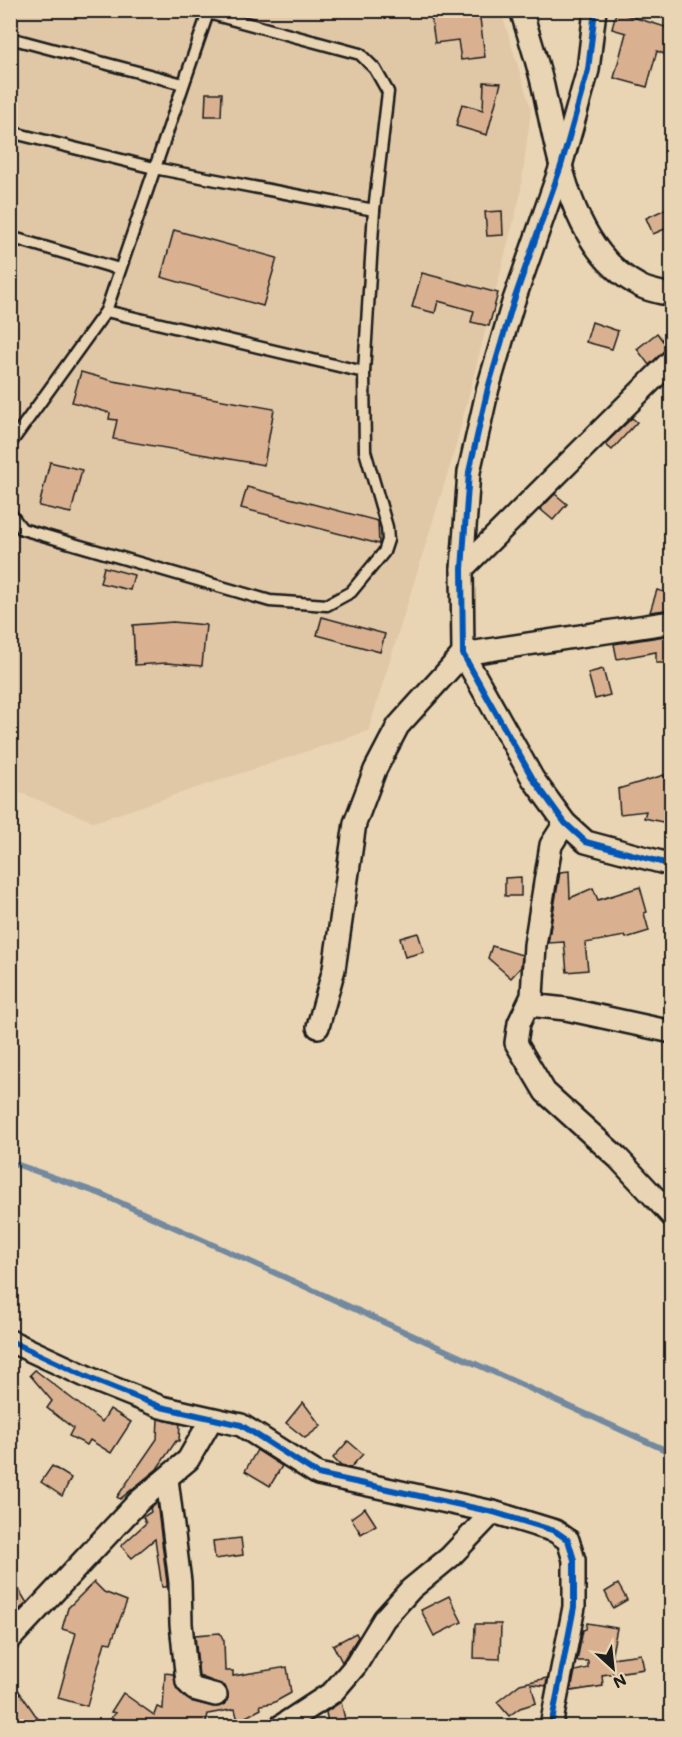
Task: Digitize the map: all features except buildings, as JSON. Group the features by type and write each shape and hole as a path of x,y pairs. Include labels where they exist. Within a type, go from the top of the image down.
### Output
{"street":[{"path":"521,10 541,78 561,166 579,214 596,249 620,273 642,287 672,295"},
{"path":"595,10 588,70 561,166 513,303 488,388 469,472 462,569 463,654 533,778 565,823 586,842 672,865"},
{"path":"462,569 672,360"},
{"path":"318,1027 334,969 355,823 363,798 398,726 463,654 672,622"},
{"path":"565,823 551,845 535,945 529,1005 519,1023 516,1042 545,1092 618,1158 672,1216"},
{"path":"529,1005 566,1009 672,1032"},
{"path":"10,1341 106,1386 161,1407 241,1425 318,1474 493,1512 555,1530 567,1540 574,1560 574,1607 551,1726"},
{"path":"10,1639 139,1501 188,1460 211,1420"},
{"path":"167,1479 180,1582 181,1624 187,1682 194,1689 216,1695"},
{"path":"281,1726 333,1692 356,1665 384,1619 411,1589 450,1557 493,1512"}],"lane":[{"path":"10,444 106,311 208,12 360,54 375,69 388,92 374,210 364,372 365,451 388,540 384,552 351,592 339,600 327,605 270,601 22,529 10,513"},
{"path":"10,38 183,84"},
{"path":"10,132 154,168 374,210"},
{"path":"10,237 119,269"},
{"path":"106,311 364,372"}],"shaded area":[{"path":"10,11 501,11 531,109 520,196 453,456 368,731 94,822 11,789"}],"waterway":[{"path":"10,1162 101,1194 672,1453"}],"cycle path":[{"path":"595,10 588,70 561,166 513,303 488,388 469,472 462,569 463,654 533,779 565,823 586,842 672,865"},
{"path":"10,1341 96,1381 161,1407 241,1425 318,1474 493,1512 555,1531 568,1540 574,1560 574,1607 551,1726"}]}
